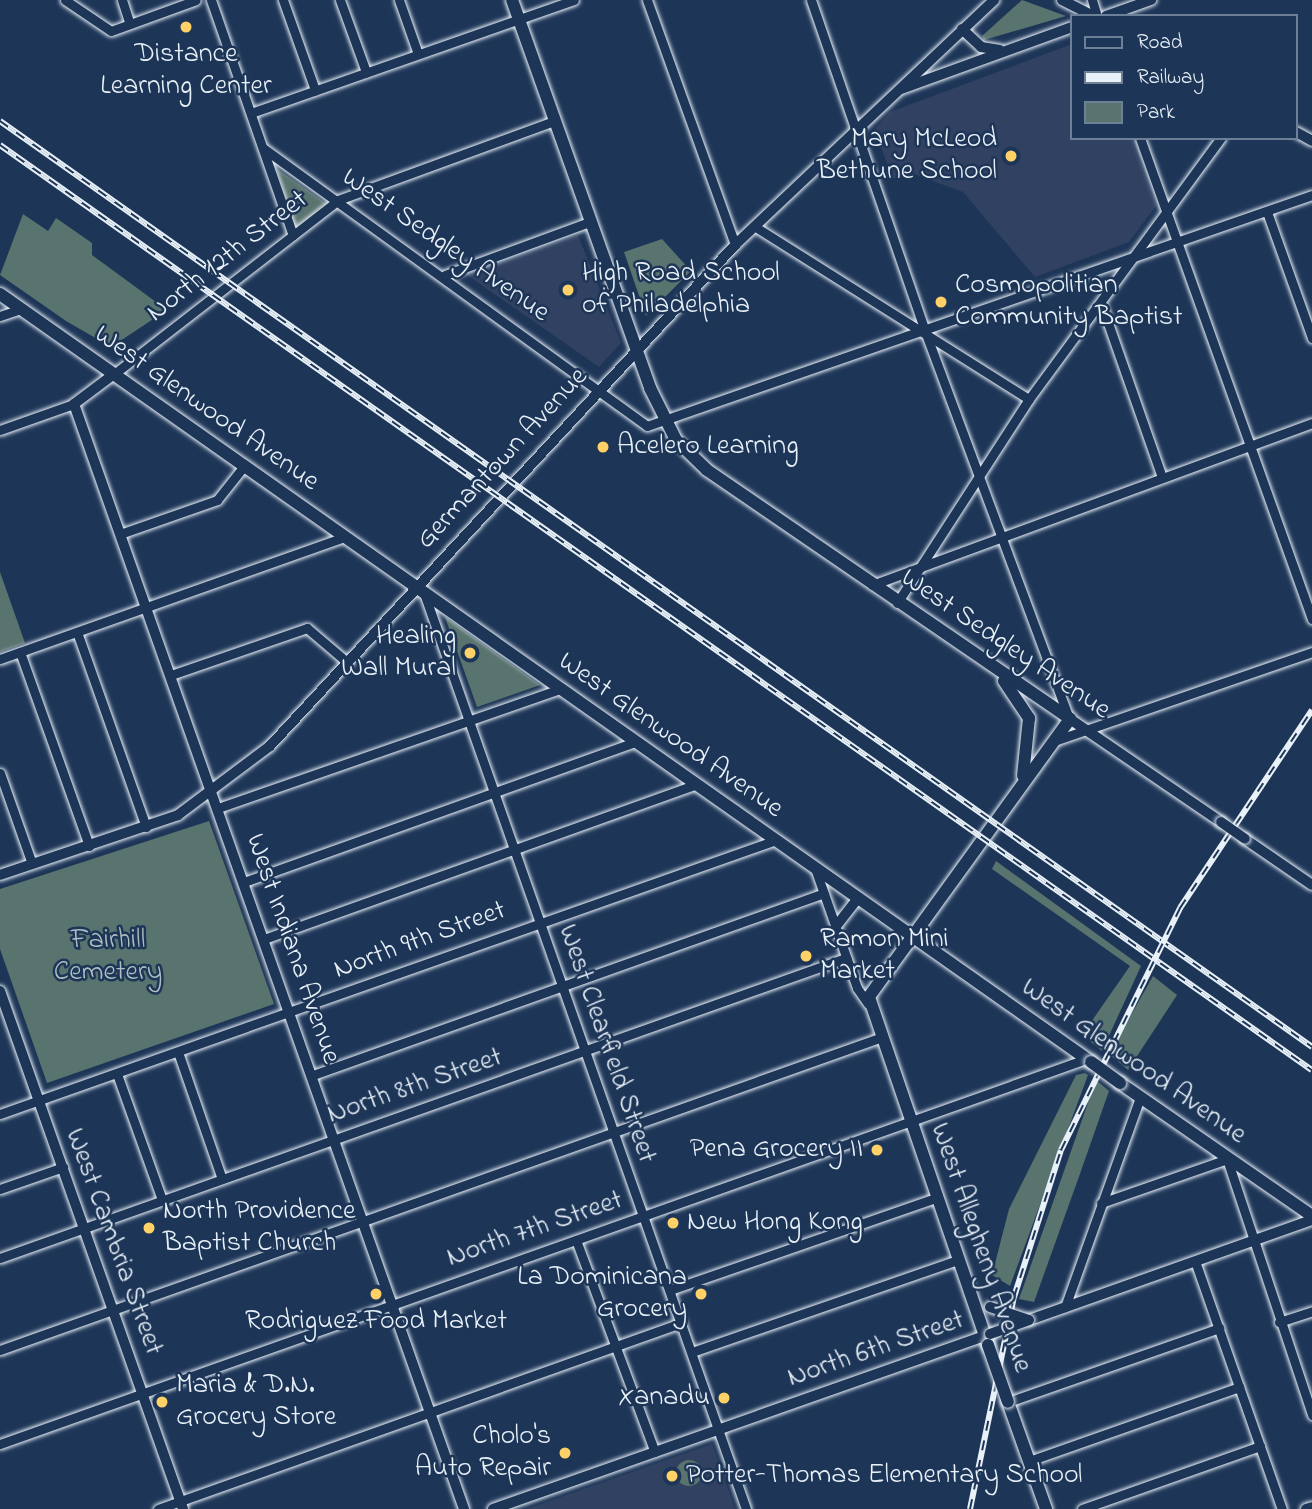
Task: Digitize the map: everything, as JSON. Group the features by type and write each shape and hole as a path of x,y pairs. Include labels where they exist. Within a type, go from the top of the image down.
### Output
{"main road":[{"path":"512,0 589,222 667,423"},
{"name":"West Glenwood Avenue","path":"0,294 1312,1218"},
{"name":"West Sedgley Avenue","path":"667,423 691,459 994,671 1070,719"},
{"path":"994,671 1029,718 1029,758 1015,793"},
{"path":"868,1003 873,985 1070,719"},
{"name":"West Allegheny Avenue","path":"868,1003 1046,1509"}],"street":[{"path":"65,0 116,29 196,0"},
{"path":"122,0 130,24"},
{"path":"211,0 293,235"},
{"path":"283,0 315,90"},
{"path":"340,0 366,72"},
{"path":"399,0 418,54"},
{"path":"251,113 574,0"},
{"path":"647,0 735,245"},
{"path":"811,0 926,334 1070,719"},
{"name":"Germantown Avenue","path":"0,875 178,815 288,730 347,662 420,590 601,387 735,245 855,125 994,0"},
{"path":"1062,0 1091,14"},
{"path":"1112,14 1151,0"},
{"path":"889,95 1070,28"},
{"path":"962,29 981,47 1007,50"},
{"name":"North 12th Street","path":"0,430 74,404 338,200 554,121"},
{"path":"1141,140 1312,619"},
{"path":"897,603 932,558 1029,399 1220,140"},
{"name":"West Sedgley Avenue","path":"263,148 601,387 647,426 667,423"},
{"path":"667,423 926,334 1133,257 1312,195"},
{"path":"1267,212 1312,338"},
{"path":"445,275 589,222"},
{"path":"754,226 1029,399"},
{"path":"1101,303 1162,477"},
{"path":"0,316 20,309"},
{"name":"West Indiana Avenue","path":"74,404 464,1509"},
{"path":"872,585 932,558 1312,423"},
{"path":"120,534 217,500 244,466"},
{"path":"0,659 345,537"},
{"name":"West Clearfield Street","path":"420,590 746,1509"},
{"path":"171,675 307,628 347,662"},
{"path":"77,632 146,827"},
{"path":"20,652 89,846"},
{"path":"1054,741 1312,652"},
{"path":"218,808 560,689"},
{"name":"West Sedgley Avenue","path":"1070,719 1091,730 1312,885"},
{"path":"244,881 636,742"},
{"path":"0,773 32,864"},
{"path":"264,939 696,784"},
{"name":"North 9th Street","path":"0,1114 776,841"},
{"name":"West Allegheny Avenue","path":"815,868 837,925 846,958 868,1003"},
{"path":"313,1075 824,893"},
{"path":"837,925 858,898"},
{"name":"North 8th Street","path":"0,1258 846,958"},
{"name":"West Cambria Street","path":"1,997 114,1309 181,1505"},
{"path":"0,1350 879,1038"},
{"path":"178,1052 222,1179"},
{"name":"North 7th Street","path":"0,1444 392,1303 1089,1061"},
{"path":"117,1074 162,1200"},
{"path":"1065,1307 1140,1097"},
{"path":"1101,1203 1227,1159 1251,1242 1312,1415"},
{"path":"0,1189 63,1167"},
{"path":"670,1290 936,1198"},
{"name":"North 6th Street","path":"494,1509 718,1429 988,1338 1029,1320 1312,1218"},
{"path":"576,1240 655,1452"},
{"path":"692,1352 958,1260"},
{"path":"1195,1261 1282,1509"},
{"path":"973,1303 1029,1320"},
{"path":"1279,1322 1312,1311"},
{"path":"158,1509 181,1505 430,1410 681,1323"},
{"path":"1008,1402 1219,1328"},
{"path":"1029,1461 1239,1387"},
{"path":"1082,1509 1260,1446"},
{"path":"1306,1509 1312,1507"}],"shaded area":[{"name":"Mary McLeod Bethune School","path":"1070,45 1070,140 1132,140 1156,206 1129,242 1035,277 963,192 911,173 892,179 875,129 890,112"},
{"name":"High Road School of Philadelphia","path":"578,235 621,343 599,367 467,275"},
{"name":"Potter-Thomas Elementary School","path":"712,1444 735,1509 527,1509"}],"green space":[{"path":"1022,0 1066,16 984,40 982,36"},
{"path":"276,168 327,204 296,230"},
{"path":"23,214 48,231 56,218 92,243 92,255 167,310 111,347 66,321 0,275"},
{"path":"662,239 691,271 646,316 624,252"},
{"path":"0,572 25,643 0,652"},
{"path":"445,617 540,685 477,707"},
{"name":"Fairhill Cemetery","path":"209,821 274,1004 47,1083 0,949 0,889"},
{"path":"996,861 1141,966 1102,1051 1082,1035 1130,966 992,869"},
{"path":"1153,976 1177,995 1128,1070 1109,1054"},
{"path":"1076,1075 1088,1075 1010,1286 992,1275 1009,1209"},
{"path":"1096,1080 1109,1091 1081,1171 1034,1302 1019,1299"},
{"path":"689,1460 698,1464 702,1473 698,1482 689,1486 680,1482 676,1473 680,1464"}],"railway":[{"path":"0,121 1312,1047"},
{"path":"0,145 1312,1070"},
{"path":"970,1509 1014,1297 1061,1150 1180,908 1312,710"}],"place":[{"name":"Distance Learning Center","path":"186,27"},
{"name":"Mary McLeod Bethune School","path":"1011,156"},
{"name":"High Road School of Philadelphia","path":"568,290"},
{"name":"Cosmopolitian Community Baptist","path":"941,302"},
{"name":"Acelero Learning","path":"603,447"},
{"name":"Healing Wall Mural","path":"470,653"},
{"name":"Ramon Mini Market","path":"806,956"},
{"name":"Pena Grocery II","path":"877,1150"},
{"name":"New Hong Kong","path":"673,1223"},
{"name":"North Providence Baptist Church","path":"149,1228"},
{"name":"Rodriguez Food Market","path":"376,1294"},
{"name":"La Dominicana Grocery","path":"701,1294"},
{"name":"Xanadu","path":"724,1398"},
{"name":"Maria & D.N. Grocery Store","path":"162,1402"},
{"name":"Cholo's Auto Repair","path":"565,1453"},
{"name":"Potter-Thomas Elementary School","path":"672,1476"}]}
